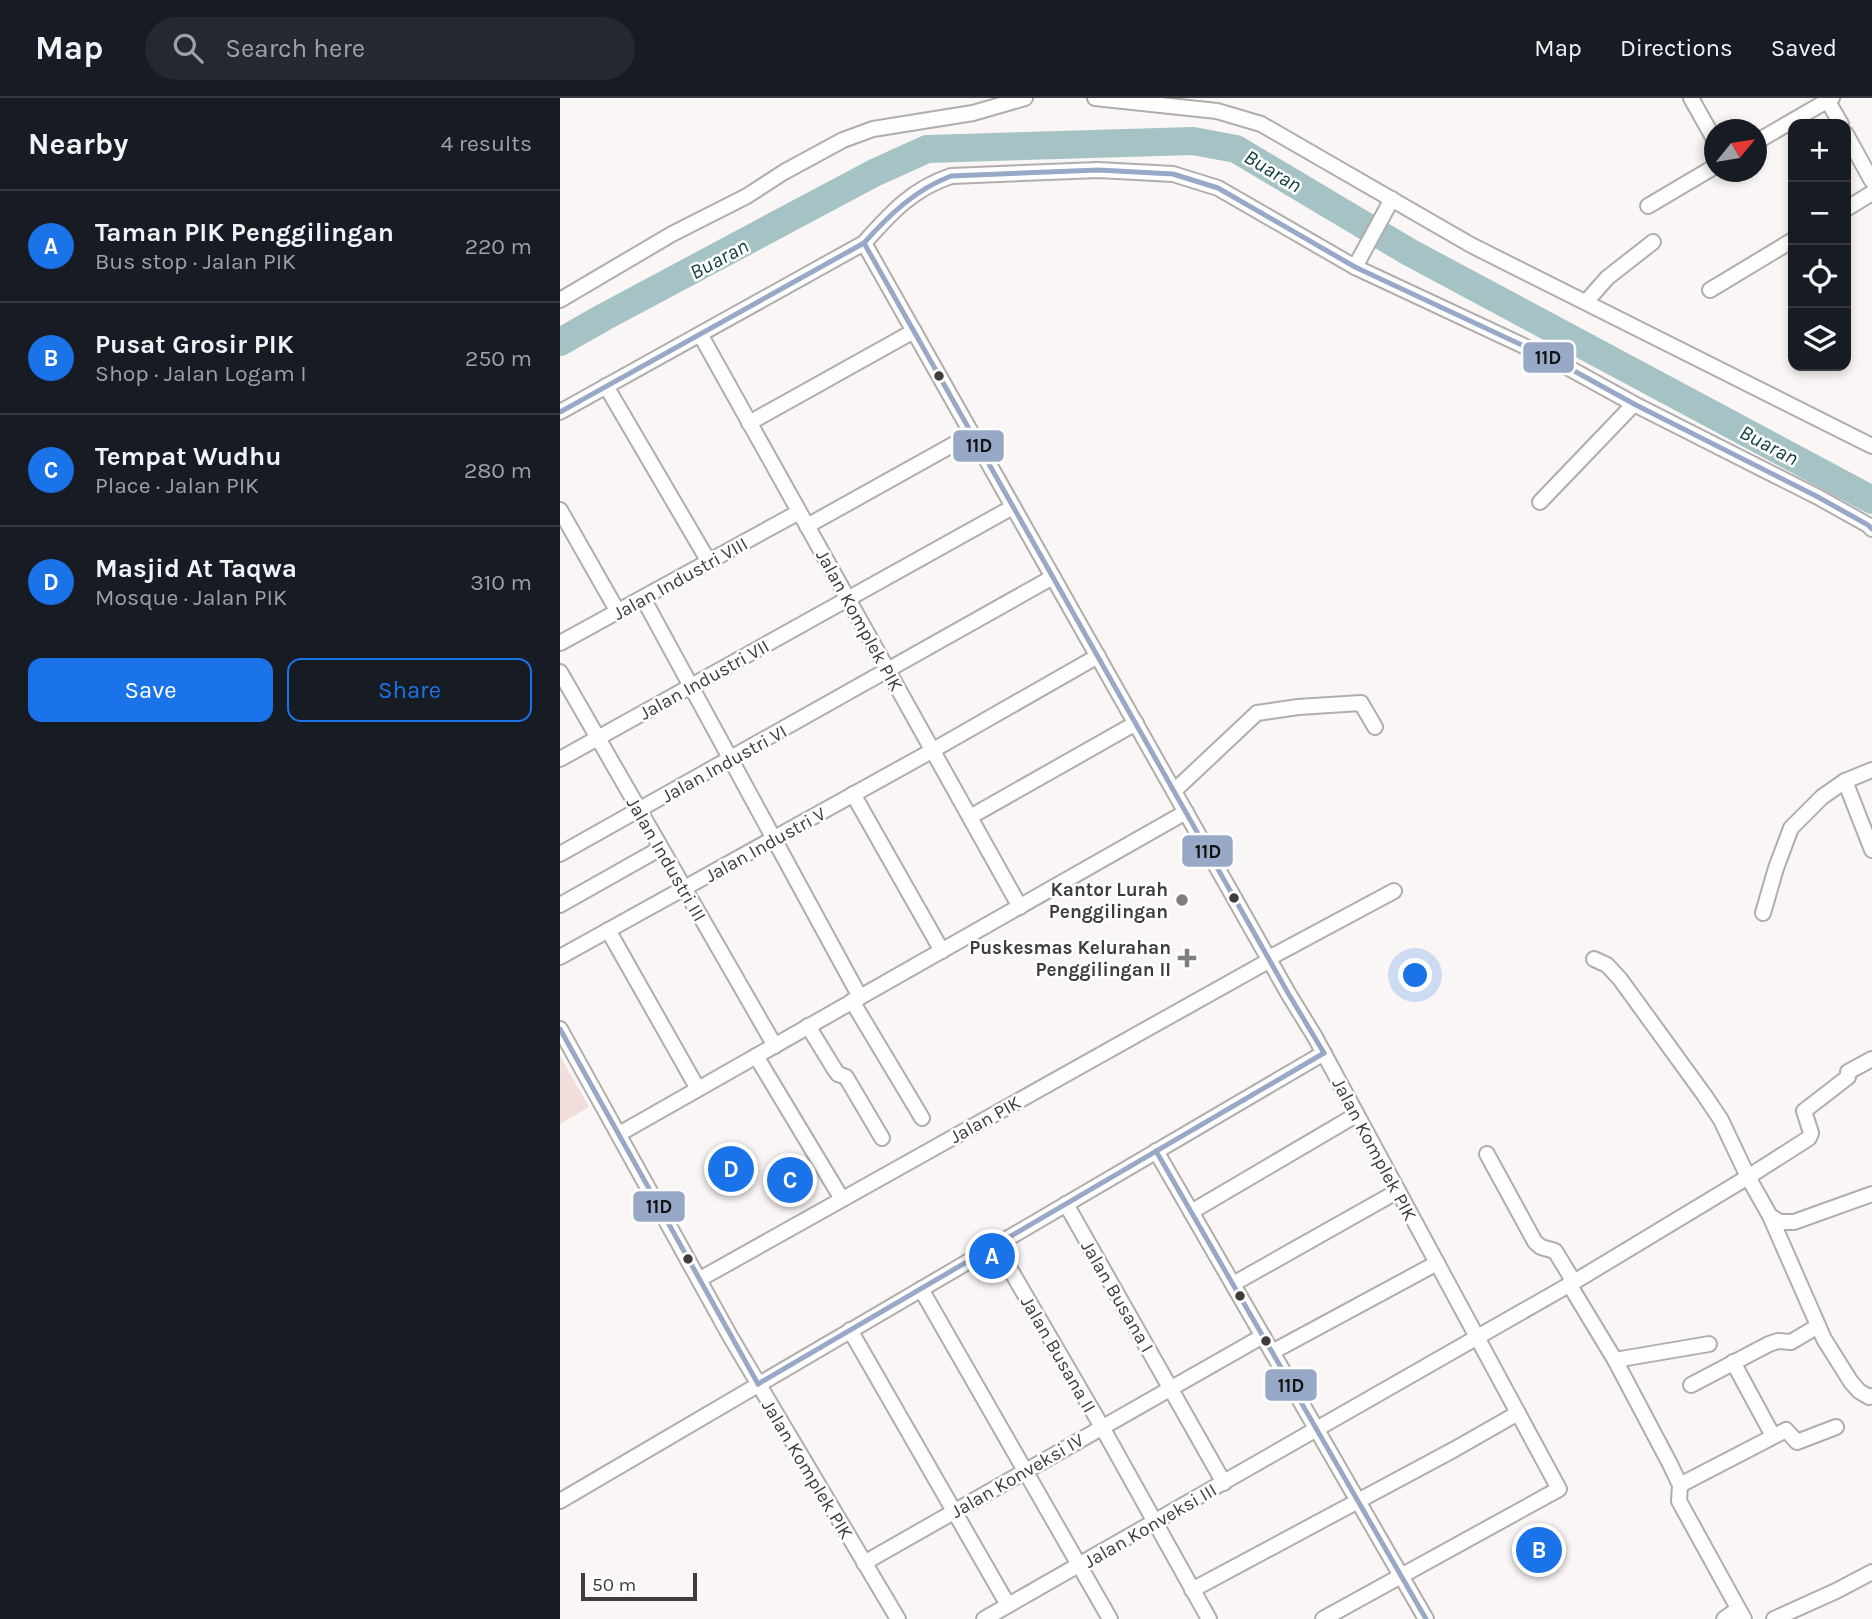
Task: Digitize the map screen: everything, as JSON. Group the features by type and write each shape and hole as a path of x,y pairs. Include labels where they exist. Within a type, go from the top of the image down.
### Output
{"street":[{"path":"560,300 672,234 747,196 843,140 873,129 973,113 1025,98"},
{"path":"1095,98 1217,111 1261,124 1390,203 1872,446"},
{"path":"1691,98 1704,121"},
{"path":"1767,136 1829,99 1838,119"},
{"path":"1851,143 1872,181"},
{"path":"560,412 864,243 913,194 933,182 951,176 1098,170 1173,174 1218,188 1357,262 1558,362 1634,404 1818,497 1872,529"},
{"path":"1648,206 1704,173"},
{"path":"1851,206 1872,193"},
{"path":"1357,262 1390,203"},
{"path":"1586,302 1607,278 1653,242"},
{"name":"Jalan Komplek PIK","path":"864,243 1315,1037 1559,1489 1401,1575"},
{"path":"1710,290 1788,243"},
{"path":"750,423 914,331"},
{"name":"Jalan Komplek PIK","path":"700,334 1020,906"},
{"path":"606,386 709,562"},
{"path":"1540,502 1634,404"},
{"path":"807,526 972,434"},
{"name":"Jalan Industri VII","path":"560,760 1013,507"},
{"path":"560,510 618,612"},
{"name":"Jalan Industri VIII","path":"560,643 799,512"},
{"name":"Jalan Industri VI","path":"560,854 1054,578"},
{"path":"643,598 922,1118"},
{"name":"Jalan Industri V","path":"560,957 1098,656"},
{"name":"Jalan Industri III","path":"560,672 775,1046"},
{"path":"1174,791 1257,713 1361,703 1375,727"},
{"path":"970,817 1136,723"},
{"path":"1763,913 1791,828 1822,797 1845,781 1872,770"},
{"path":"1845,781 1872,850"},
{"path":"853,794 942,951"},
{"path":"619,1134 1186,812"},
{"path":"560,905 662,848"},
{"name":"Jalan PIK","path":"700,1279 1394,891"},
{"path":"608,930 698,1089"},
{"path":"1594,960 1607,965 1620,979 1721,1120 1770,1216 1818,1326 1851,1382 1859,1391 1872,1396"},
{"path":"808,1027 835,1070 846,1077 882,1138"},
{"name":"Jalan Komplek PIK","path":"560,1029 730,1336 898,1619"},
{"path":"560,1501 1324,1054"},
{"path":"756,1056 842,1199"},
{"name":"Jalan Konveksi III","path":"984,1619 1572,1283 1748,1177 1809,1138 1811,1133 1804,1111 1847,1077 1848,1072 1872,1059"},
{"path":"1191,1212 1356,1115"},
{"path":"1156,1151 1426,1619"},
{"path":"1487,1154 1535,1242 1555,1251 1670,1464 1679,1485 1679,1501 1741,1614 1724,1619"},
{"path":"1233,1284 1398,1191"},
{"path":"1770,1216 1780,1222 1794,1222 1872,1194"},
{"name":"Jalan Busana I","path":"1066,1204 1171,1388"},
{"name":"Jalan Busana II","path":"996,1245 1209,1619"},
{"path":"1272,1352 1437,1263"},
{"path":"921,1289 1110,1619"},
{"path":"1691,1384 1769,1344 1778,1341 1791,1342 1818,1326"},
{"path":"850,1330 1008,1605"},
{"name":"Jalan Konveksi IV","path":"864,1563 1263,1336"},
{"path":"1615,1360 1709,1344"},
{"path":"1733,1362 1773,1436"},
{"path":"1171,1388 1224,1483"},
{"path":"1192,1590 1518,1413"},
{"path":"1679,1485 1786,1430 1797,1442 1836,1427"},
{"path":"1774,1619 1872,1572"},
{"path":"1323,1619 1401,1575"}],"shaded area":[{"path":"560,1056 589,1107 560,1124"}],"waterway":[{"name":"Buaran","path":"560,342 874,173 927,149 1193,141 1236,149 1409,252 1872,500"}],"transit line":[{"name":"11D","path":"560,412 864,243 904,204 926,188 951,176 1098,170 1173,174 1218,188 1355,267 1558,362 1634,404 1818,497 1872,529"},
{"name":"11D","path":"864,243 1324,1053"},
{"name":"11D","path":"560,1029 758,1384"},
{"name":"11D","path":"758,1384 1324,1053"},
{"name":"11D","path":"1156,1151 1426,1619"}],"place":[{"name":"Kantor Lurah Penggilingan","path":"1182,900"},
{"name":"Puskesmas Kelurahan Penggilingan II","path":"1187,958"},
{"name":"Masjid At Taqwa","path":"731,1169"},
{"name":"Tempat Wudhu","path":"790,1180"},
{"name":"Taman PIK Penggilingan","path":"992,1256"},
{"name":"Pusat Grosir PIK","path":"1539,1550"}]}
